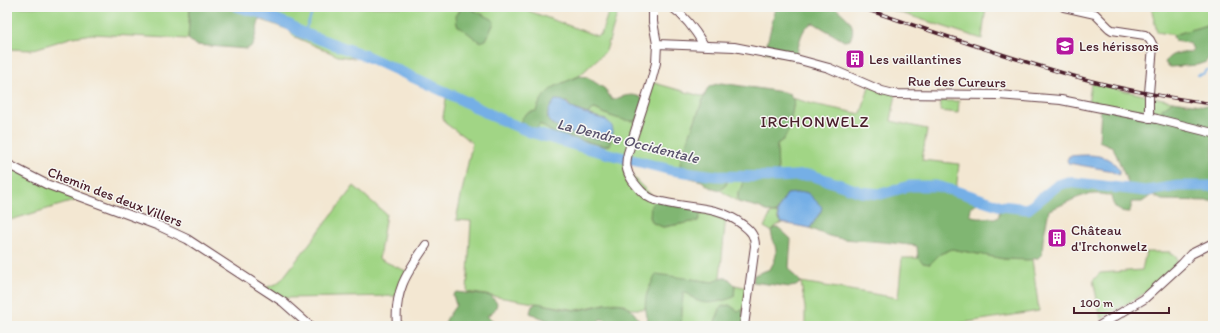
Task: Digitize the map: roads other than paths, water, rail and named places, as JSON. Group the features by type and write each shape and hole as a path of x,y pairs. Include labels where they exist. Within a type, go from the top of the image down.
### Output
{"street":[{"path":"653,7 653,22 658,44 656,63 627,158 628,174 642,191 652,199 673,205 701,208 717,212 740,223 752,233 755,240 755,246 744,326"},
{"path":"672,7 690,23 704,45"},
{"path":"1064,7 1095,14 1109,28 1144,35 1150,40 1153,46 1149,93 1149,118"},
{"name":"Rue des Cureurs","path":"658,44 734,47 796,58 829,68 882,91 894,94 998,95 1042,98 1074,102 1213,133"},
{"name":"Chemin des deux Villers","path":"7,164 46,184 159,226 187,239 283,302 310,326"},
{"path":"1099,326 1144,299 1191,254 1213,243"},
{"path":"397,326 396,311 400,290 408,272 426,245"}],"water":[{"path":"555,100 563,101 575,110 606,120 612,127 612,137 588,137 557,127 548,117 549,110"},
{"path":"1091,155 1107,158 1114,163 1120,171 1119,175 1108,170 1068,163 1067,160 1069,156"},
{"path":"805,192 822,207 810,228 782,223 779,219 778,212 780,205 787,194"}],"waterway":[{"name":"La Dendre Occidentale","path":"238,7 261,13 290,25 300,32 366,56 530,132 671,170 716,176 778,177 811,175 861,192 881,194 909,186 936,186 1001,206 1028,209 1058,185 1068,182 1146,191 1178,186 1213,186"},
{"path":"304,33 313,7"},
{"path":"1197,75 1203,74 1207,70 1213,70"}],"railway":[{"path":"859,7 1001,54 1088,80 1150,94 1213,104"}],"place":[{"name":"Les hérissons","path":"1065,46"},
{"name":"Les vaillantines","path":"855,59"},
{"name":"Château d'Irchonwelz","path":"1057,238"}],"district":[{"name":"IRCHONWELZ","path":"815,121"}]}
